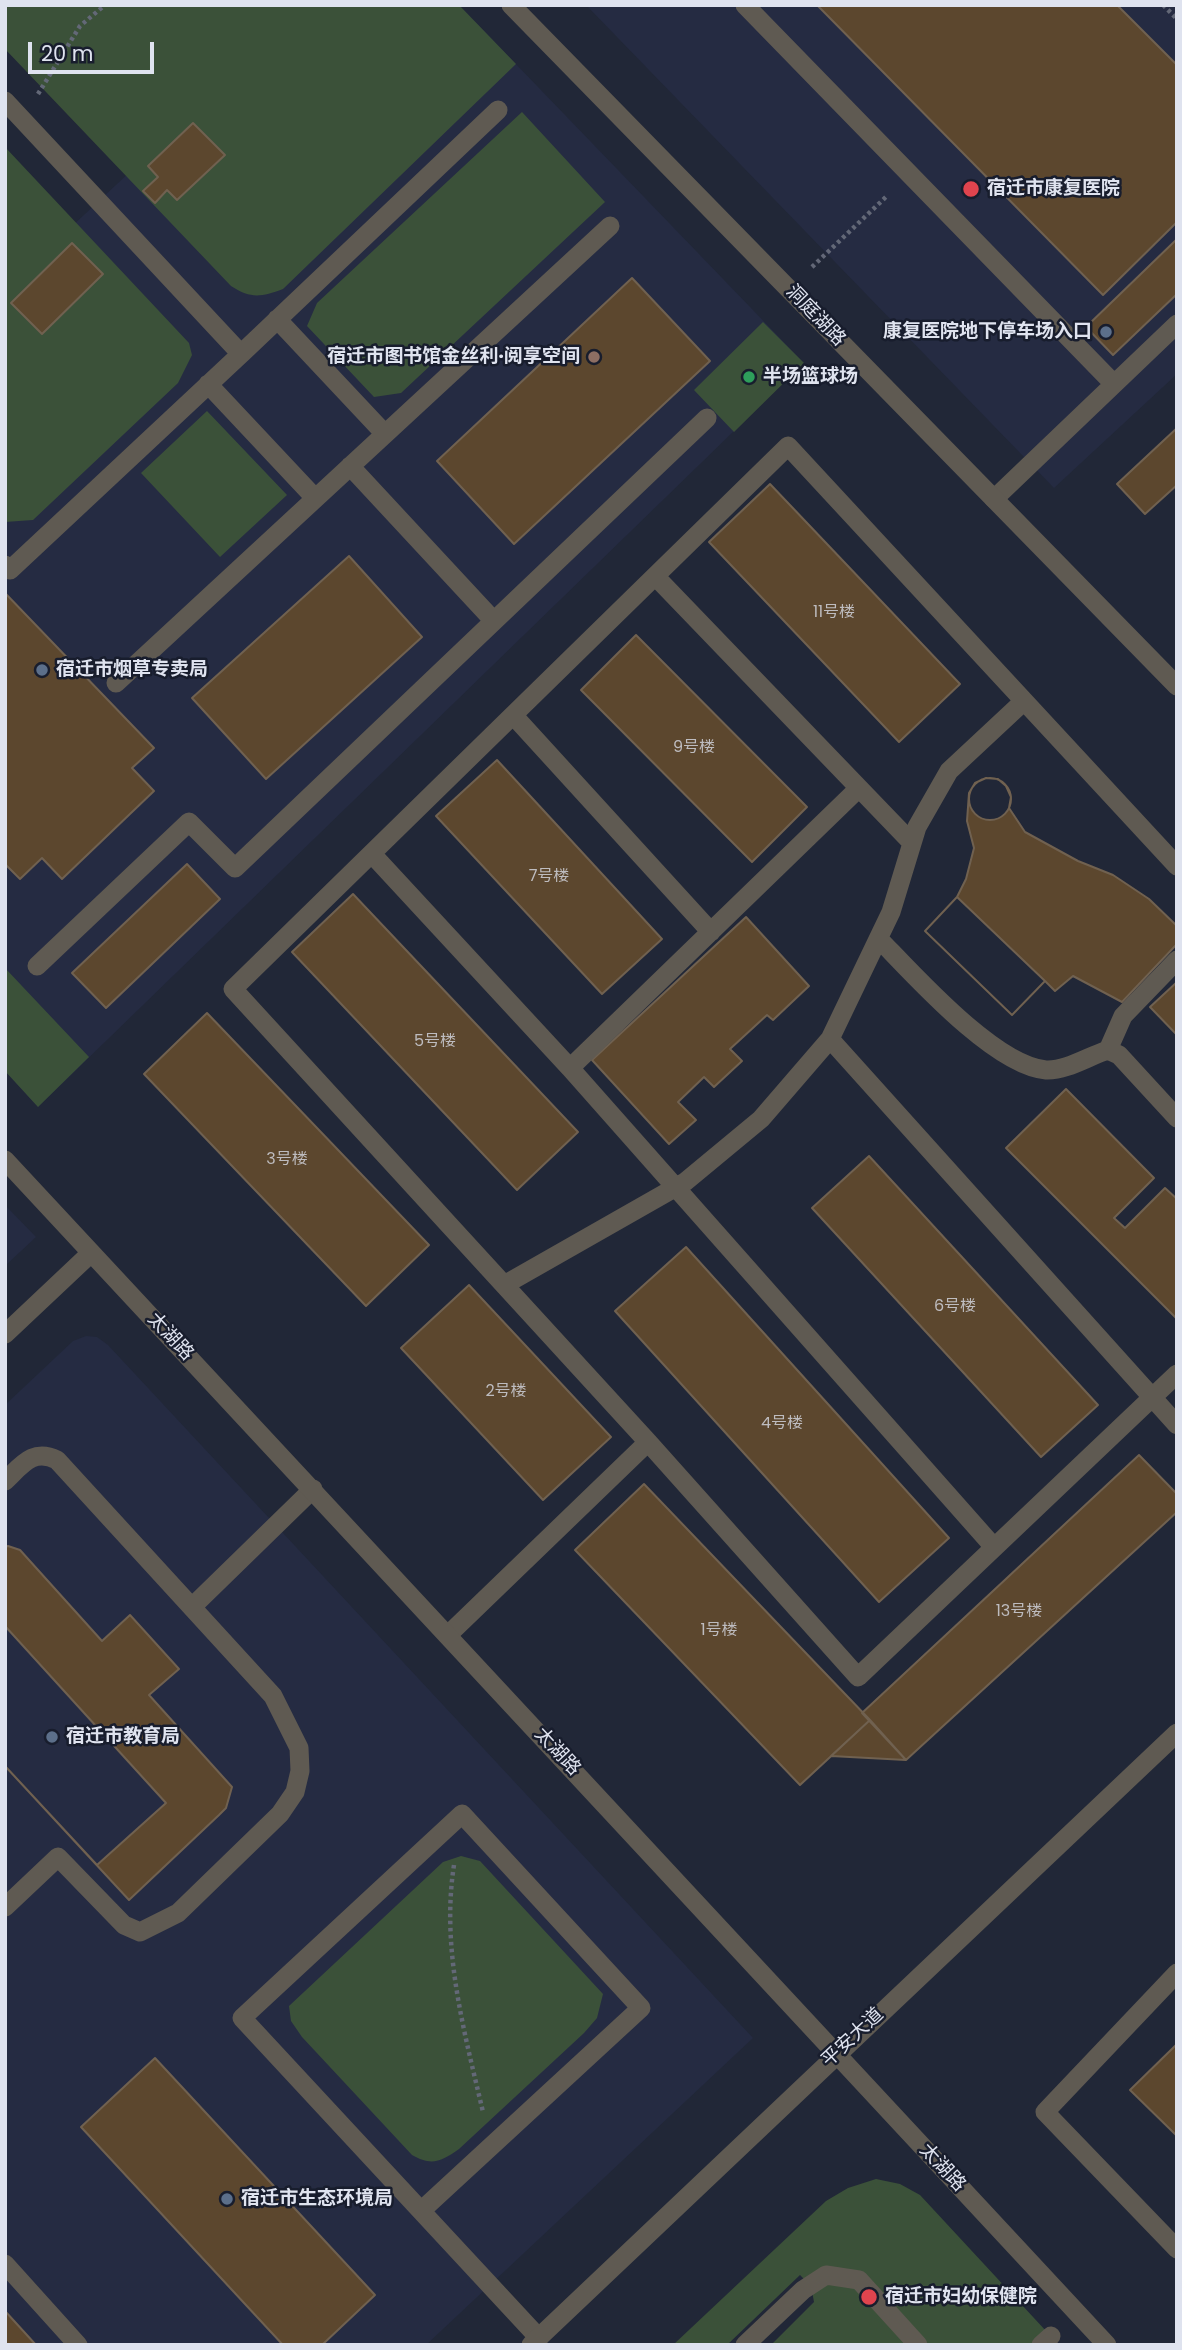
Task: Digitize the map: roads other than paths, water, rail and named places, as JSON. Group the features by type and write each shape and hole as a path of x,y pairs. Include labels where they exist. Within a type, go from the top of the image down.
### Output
{"street":[{"name":"洞庭湖路","path":"511,5 1177,686"},
{"path":"745,5 1114,384"},
{"path":"5,101 241,354"},
{"path":"5,565 10,570 498,110"},
{"path":"116,682 610,226"},
{"path":"277,319 385,434"},
{"path":"994,499 1177,324"},
{"path":"208,384 315,498"},
{"path":"37,966 189,822 235,868 707,418"},
{"path":"1177,866 788,446 233,989 859,1677 993,1546 1177,1374"},
{"path":"350,466 493,620"},
{"path":"655,576 912,843"},
{"path":"504,1285 674,1188 761,1119 830,1039 891,912 918,827 949,771 1024,701"},
{"path":"513,715 711,932"},
{"path":"570,1069 859,788"},
{"path":"372,853 570,1069 993,1546"},
{"path":"879,939 926,987 993,1046 1023,1062 1047,1070 1108,1050 1119,1055 1177,1118"},
{"path":"1108,1050 1123,1016 1177,960"},
{"path":"830,1039 1177,1425"},
{"name":"太湖路","path":"5,1160 449,1634 1107,2345"},
{"path":"5,1334 91,1253"},
{"path":"449,1634 648,1442"},
{"path":"5,1481 32,1456 44,1454 57,1460 273,1696 299,1748 300,1771 295,1792 280,1814 178,1913 152,1927 140,1932 124,1925 58,1857 5,1907"},
{"path":"192,1607 313,1489"},
{"name":"平安大道","path":"535,2341 1177,1733"},
{"path":"422,2210 641,2008 462,1814 242,2018 422,2210 535,2341"},
{"path":"1177,1973 1045,2112 1177,2249"},
{"path":"5,2264 78,2345"},
{"path":"745,2345 803,2290 826,2275 859,2280 918,2345"}],"place":[{"name":"宿迁市康复医院","path":"971,189"},
{"name":"康复医院地下停车场入口","path":"1106,332"},
{"name":"宿迁市图书馆金丝利·阅享空间","path":"594,357"},
{"name":"半场篮球场","path":"749,377"},
{"name":"宿迁市烟草专卖局","path":"42,670"},
{"name":"宿迁市教育局","path":"52,1737"},
{"name":"宿迁市生态环境局","path":"227,2199"},
{"name":"宿迁市妇幼保健院","path":"869,2297"}]}
